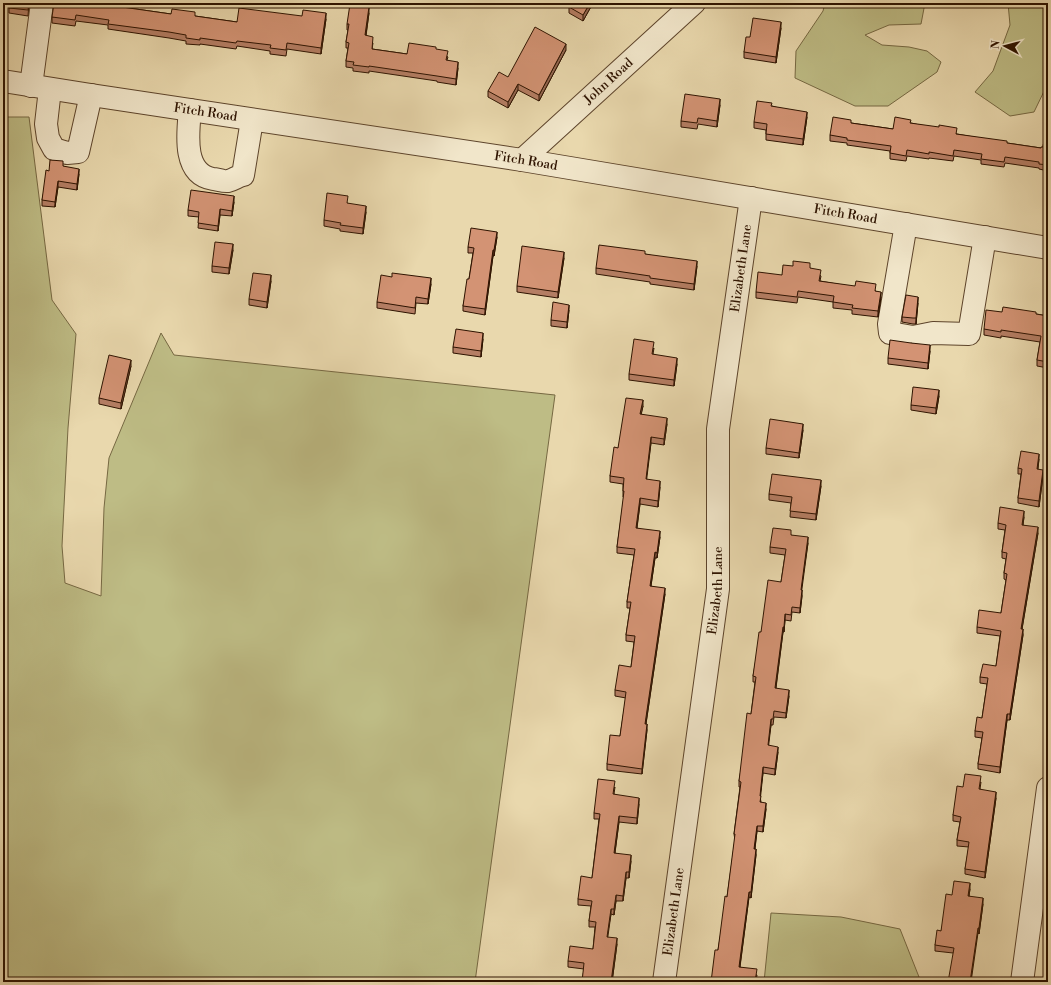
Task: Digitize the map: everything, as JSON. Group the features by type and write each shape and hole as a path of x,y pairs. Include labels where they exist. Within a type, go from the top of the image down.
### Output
{"street":[{"path":"42,3 40,87 48,138 54,149 67,153 78,152 91,95"},
{"name":"John Road","path":"522,160 694,3"},
{"name":"Fitch Road","path":"3,81 522,160 1048,248"},
{"path":"190,110 188,135 189,153 195,169 206,178 228,181 242,175 252,120"},
{"name":"Elizabeth Lane","path":"664,982 718,589 718,429 751,198"},
{"path":"906,224 889,324 890,332 914,337 933,333 969,334 985,237"},
{"path":"1022,982 1048,788"}],"shaded area":[{"path":"825,3 925,3 921,24 889,25 865,35 882,45 909,47 927,51 941,62 937,72 888,106 855,106 795,78 796,51 823,11"},
{"path":"1008,3 1048,3 1048,83 1034,112 1010,116 975,92 993,71 1010,25"},
{"path":"3,117 29,117 52,300 76,334 68,428 62,546 65,583 101,596 104,508 109,458 161,333 174,355 555,395 475,982 3,982"},
{"path":"771,913 841,917 900,929 921,982 764,982"}],"building":[{"path":"10,3 29,3 28,10 9,8"},
{"path":"54,3 122,3 122,7 171,14 172,9 195,12 195,16 237,22 239,8 302,16 303,10 326,13 321,48 287,43 286,50 270,48 271,45 186,38 186,35 108,24 109,20 76,15 75,20 52,17"},
{"path":"571,3 590,3 583,15 569,7"},
{"path":"350,4 369,7 365,35 373,37 372,49 407,54 409,43 436,47 436,49 448,51 446,60 458,62 456,79 353,65 354,62 346,61 349,43 346,42"},
{"path":"753,18 781,22 776,57 744,52 746,37 750,37"},
{"path":"535,27 566,44 539,95 518,84 508,102 488,91 499,72 508,77"},
{"path":"685,94 720,99 717,121 698,118 697,123 681,121"},
{"path":"757,101 772,103 771,106 807,112 803,139 766,134 767,124 754,122"},
{"path":"1048,112 1048,165 1039,164 1039,162 1005,157 1004,162 981,159 982,154 954,150 953,156 907,150 906,156 890,153 891,146 847,140 847,138 830,135 833,117 851,120 851,123 893,129 895,117 911,120 910,123 957,128 956,134 1007,141 1007,143 1041,148 1043,147"},
{"path":"50,160 63,161 63,166 79,169 77,184 58,181 55,202 42,200 46,170 49,171"},
{"path":"191,190 234,196 232,211 220,209 218,226 198,223 199,212 188,210"},
{"path":"327,193 348,196 347,203 366,206 363,228 340,225 341,223 324,220"},
{"path":"471,228 497,232 485,309 463,306 474,248 468,247"},
{"path":"215,242 233,244 229,268 212,266"},
{"path":"599,245 645,251 645,254 697,261 694,284 596,268"},
{"path":"522,246 564,252 558,292 517,286"},
{"path":"793,261 810,263 810,268 821,270 819,281 855,286 856,281 876,284 875,291 881,292 878,311 852,308 853,305 833,302 834,296 798,291 797,297 756,292 758,272 782,275 783,265 793,266"},
{"path":"253,273 271,275 267,302 249,299"},
{"path":"392,273 431,278 428,299 416,297 415,308 377,302 381,275 392,277"},
{"path":"906,295 918,297 916,318 902,317"},
{"path":"553,302 569,305 567,322 551,320"},
{"path":"1003,307 1036,312 1036,314 1048,316 1048,362 1037,360 1041,336 984,329 986,310 1002,312"},
{"path":"456,329 483,333 481,351 453,347"},
{"path":"634,339 654,342 652,354 677,358 674,380 629,374"},
{"path":"890,340 930,345 928,363 888,358"},
{"path":"109,355 131,360 121,403 99,398"},
{"path":"913,387 939,390 936,408 911,405"},
{"path":"626,398 643,400 640,414 667,418 664,439 651,437 646,479 660,481 658,501 640,498 636,528 660,531 650,586 665,588 645,724 647,724 642,769 607,764 610,735 620,736 626,692 615,690 619,665 631,667 635,636 626,635 631,602 627,602 635,549 617,547 624,491 624,478 610,476 614,447 618,448"},
{"path":"770,419 803,424 799,453 766,448"},
{"path":"1021,451 1039,454 1037,469 1043,470 1039,501 1018,498 1022,469 1018,468"},
{"path":"772,474 821,480 816,514 790,511 792,497 769,494"},
{"path":"1000,507 1024,511 1022,525 1038,527 1021,629 1023,629 1010,714 1007,714 1000,767 978,764 983,732 975,731 977,717 982,718 988,678 980,677 983,664 996,666 1001,631 977,627 979,610 1001,613 1007,574 1004,573 1007,553 1002,552 1006,525 998,523"},
{"path":"773,528 791,530 791,535 808,537 800,608 792,607 791,615 785,614 775,688 789,690 786,713 774,711 773,719 771,719 768,745 778,747 775,769 763,767 760,802 766,803 763,826 757,826 751,892 749,892 739,967 757,969 755,982 711,982 715,950 718,950 725,896 727,897 741,782 739,781 747,713 751,714 756,677 753,676 768,580 781,582 786,549 770,547"},
{"path":"965,774 981,776 979,789 996,792 985,872 965,869 969,842 957,840 961,817 953,815 957,786 963,787"},
{"path":"598,779 615,781 613,794 639,798 637,818 619,816 614,853 631,855 629,872 626,872 623,896 616,895 614,909 611,909 607,937 617,938 611,982 582,982 584,963 568,961 570,946 593,949 596,922 589,921 592,901 578,899 581,876 592,878 600,814 594,813"},
{"path":"954,881 970,883 968,896 983,898 970,982 948,982 954,948 935,945 937,930 941,931 946,894 952,895"}]}
